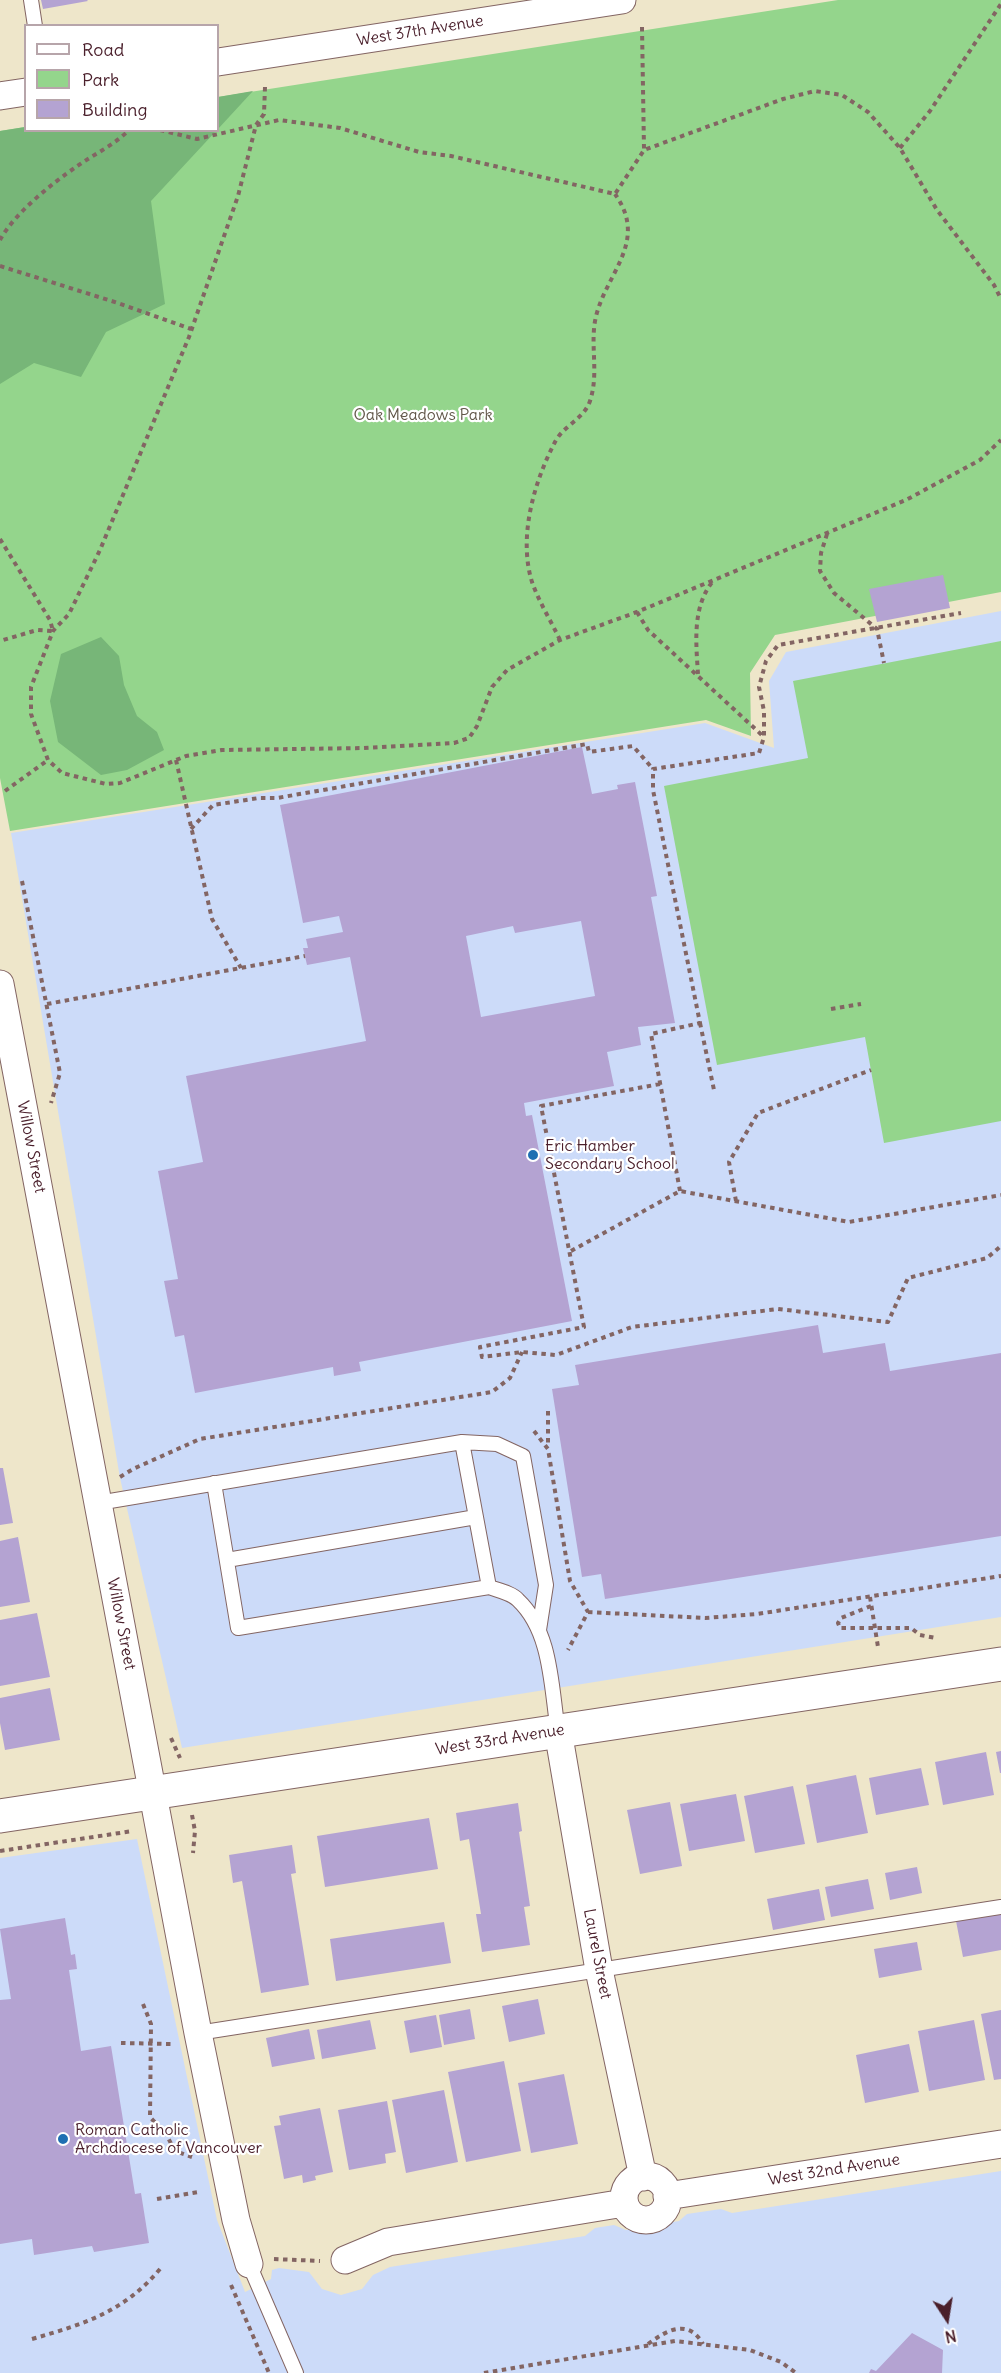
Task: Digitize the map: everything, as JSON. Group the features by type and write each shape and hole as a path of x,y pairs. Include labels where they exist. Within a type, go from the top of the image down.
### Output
{"street":[{"name":"West 37th Avenue","path":"219,62 622,0"},
{"path":"0,96 24,92"},
{"name":"Willow Street","path":"0,984 198,2033 236,2220 238,2271"},
{"name":"West 33rd Avenue","path":"0,1816 1001,1664"},
{"name":"Laurel Street","path":"558,1731 599,1970 643,2177"},
{"name":"West 32nd Avenue","path":"667,2196 1001,2144"},
{"path":"643,2177 657,2180 667,2196 663,2212 651,2220 631,2215 624,2203 626,2189 630,2183 643,2177"},
{"path":"345,2260 388,2242 624,2203"}],"lane":[{"path":"30,0 35,24"},
{"path":"98,1503 462,1442 496,1444 522,1456 546,1585 538,1630"},
{"path":"462,1442 489,1587"},
{"path":"214,1483 238,1628 489,1587 518,1599 538,1630 546,1649 558,1731"},
{"path":"226,1560 476,1517"},
{"path":"198,2033 1001,1907"},
{"path":"238,2271 296,2373"}],"path":[{"path":"900,148 930,111 1001,3"},
{"path":"615,194 644,150 642,27"},
{"path":"265,87 264,114 256,125 238,196 191,329 100,550 69,614 52,632 31,687 31,714 48,760 62,773 106,784 137,778 176,760 222,750 364,748 454,743 469,738 477,726 492,687 507,670 560,640 637,612 906,500 980,460 1001,440"},
{"path":"644,150 707,125 815,91 842,95 868,112 900,148 937,210 994,285 1001,300"},
{"path":"168,132 197,139 279,120 339,128 419,152 451,156 615,194 625,208 629,223 627,247 599,305 594,328 596,368 590,402 575,423 556,438 541,472 529,518 527,558 533,583 560,640"},
{"path":"0,240 9,224 67,174 116,143 127,132"},
{"path":"0,267 118,303 191,329"},
{"path":"827,533 821,553 820,571 834,593 877,629 884,663"},
{"path":"0,539 45,610 52,632"},
{"path":"698,675 696,621 705,591 713,580"},
{"path":"637,612 648,630 764,737"},
{"path":"653,769 759,753 764,737 764,711 759,687 765,661 778,645 877,629 961,612"},
{"path":"0,641 37,630 52,632"},
{"path":"191,829 213,805 259,798 277,798 587,744 589,752 633,746 653,769 653,790 714,1090"},
{"path":"5,791 48,760"},
{"path":"176,760 212,919 241,968"},
{"path":"22,881 60,1073"},
{"path":"46,1004 305,956"},
{"path":"831,1010 861,1004"},
{"path":"680,1191 651,1034 700,1023"},
{"path":"736,1201 729,1162 758,1113 871,1070"},
{"path":"660,1084 541,1106 584,1327 480,1347 482,1357 522,1352 556,1355 632,1327 778,1309 888,1322 908,1278 987,1258 1001,1246"},
{"path":"571,1251 680,1191 849,1222 1001,1195"},
{"path":"120,1478 133,1469 200,1439 492,1392 510,1378 522,1352"},
{"path":"548,1411 548,1449"},
{"path":"588,1612 705,1618 757,1614 1001,1576"},
{"path":"870,1597 878,1647"},
{"path":"871,1606 841,1618 838,1623 840,1628 911,1628 920,1635 936,1638"},
{"path":"171,1736 180,1754"},
{"path":"194,1821 195,1831"},
{"path":"0,1851 114,1832"},
{"path":"143,2004 151,2024 150,2117 166,2134 175,2151 192,2157"},
{"path":"121,2043 171,2044"},
{"path":"157,2199 199,2193"},
{"path":"269,2373 238,2271 276,2259 306,2262 345,2260"},
{"path":"32,2339 95,2319 141,2292 160,2269"},
{"path":"648,2345 668,2330 677,2328 689,2330 703,2344"},
{"path":"484,2373 675,2341 750,2350 781,2362 796,2373"}],"shaded area":[{"name":"Eric Hamber Secondary School","path":"1001,611 1001,1617 182,1748 120,1478 11,833 705,723 774,748 769,681 786,652"},
{"path":"137,1839 217,2220 245,2292 271,2279 272,2270 279,2268 309,2272 322,2289 341,2295 362,2289 373,2275 390,2267 585,2236 595,2228 614,2225 626,2230 679,2221 687,2214 721,2209 732,2213 1001,2171 1001,2373 0,2373 0,1858"}],"green space":[{"name":"Oak Meadows Park","path":"838,0 1001,0 1001,592 775,635 750,673 751,736 706,720 10,831 0,778 0,131 24,127 24,132 219,132 219,97"},
{"path":"253,91 219,128 219,97"},
{"path":"24,127 24,132 215,132 151,201 165,304 106,332 81,377 34,363 0,384 0,131"},
{"path":"101,637 119,656 124,685 137,716 157,732 164,750 127,770 101,775 58,742 50,701 61,654"},
{"path":"1001,641 1001,1121 884,1143 865,1037 717,1065 664,786 808,758 793,681"}],"building":[{"path":"41,0 87,0 88,1 43,9"},
{"path":"943,575 950,608 877,622 869,589"},
{"path":"582,747 592,794 618,789 617,785 635,782 657,896 651,897 675,1023 638,1027 641,1045 607,1052 614,1086 524,1103 526,1116 532,1115 572,1321 359,1362 361,1371 334,1376 333,1367 195,1393 184,1335 175,1337 164,1281 178,1279 158,1171 203,1162 186,1076 366,1041 350,957 307,965 303,948 308,948 306,939 343,932 339,916 303,923 280,805","holes":["581,921 595,996 481,1017 466,936 513,926 515,933"]},
{"path":"818,1325 823,1353 885,1343 890,1371 1001,1353 1001,1536 605,1599 601,1574 582,1577 552,1389 579,1385 575,1365"},
{"path":"0,1468 3,1468 13,1523 0,1525"},
{"path":"18,1537 30,1602 0,1607 0,1541"},
{"path":"37,1613 50,1677 0,1686 0,1620"},
{"path":"50,1688 60,1740 5,1750 0,1723 0,1698"},
{"path":"1001,1751 1001,1773 1000,1773 996,1752"},
{"path":"986,1752 994,1795 943,1805 935,1762"},
{"path":"921,1768 929,1805 876,1815 869,1778"},
{"path":"856,1775 868,1833 817,1843 806,1785"},
{"path":"793,1786 805,1844 755,1853 744,1796"},
{"path":"736,1794 745,1841 689,1851 680,1804"},
{"path":"670,1802 682,1866 640,1874 627,1810"},
{"path":"518,1803 522,1831 519,1832 530,1906 524,1907 530,1945 482,1952 476,1914 481,1914 469,1839 460,1841 456,1813"},
{"path":"429,1818 438,1869 325,1887 317,1836"},
{"path":"292,1845 296,1873 291,1874 309,1985 261,1993 242,1881 233,1883 229,1855"},
{"path":"917,1867 922,1893 890,1900 885,1873"},
{"path":"868,1879 874,1909 831,1917 825,1887"},
{"path":"819,1889 825,1920 773,1930 767,1899"},
{"path":"1001,1913 1001,1950 963,1957 956,1921"},
{"name":"Roman Catholic Archdiocese of Vancouver","path":"65,1918 71,1955 75,1954 77,1969 69,1970 81,2051 111,2046 135,2194 141,2193 149,2243 94,2252 92,2246 34,2255 32,2239 0,2244 0,2000 11,1999 0,1929"},
{"path":"444,1922 451,1963 336,1981 330,1939"},
{"path":"917,1942 922,1970 879,1978 874,1949"},
{"path":"538,1999 545,2034 509,2042 502,2006"},
{"path":"470,2009 475,2039 444,2045 439,2015"},
{"path":"1001,2010 1001,2079 994,2080 981,2014"},
{"path":"436,2015 442,2047 410,2053 404,2021"},
{"path":"370,2020 376,2049 322,2059 317,2030"},
{"path":"974,2020 985,2080 929,2091 918,2031"},
{"path":"309,2029 315,2059 272,2067 266,2038"},
{"path":"909,2044 919,2092 865,2103 856,2055"},
{"path":"504,2061 521,2151 466,2162 448,2072"},
{"path":"564,2074 578,2144 531,2153 518,2083"},
{"path":"444,2090 458,2162 406,2173 392,2100"},
{"path":"387,2101 396,2152 385,2154 386,2163 349,2170 338,2110"},
{"path":"320,2108 333,2172 315,2176 316,2180 303,2183 302,2175 284,2179 274,2126 281,2125 279,2116"},
{"path":"912,2333 943,2350 942,2373 869,2373 871,2369 876,2371"}],"place":[{"name":"Eric Hamber Secondary School","path":"533,1155"},
{"name":"Roman Catholic Archdiocese of Vancouver","path":"63,2139"}]}
